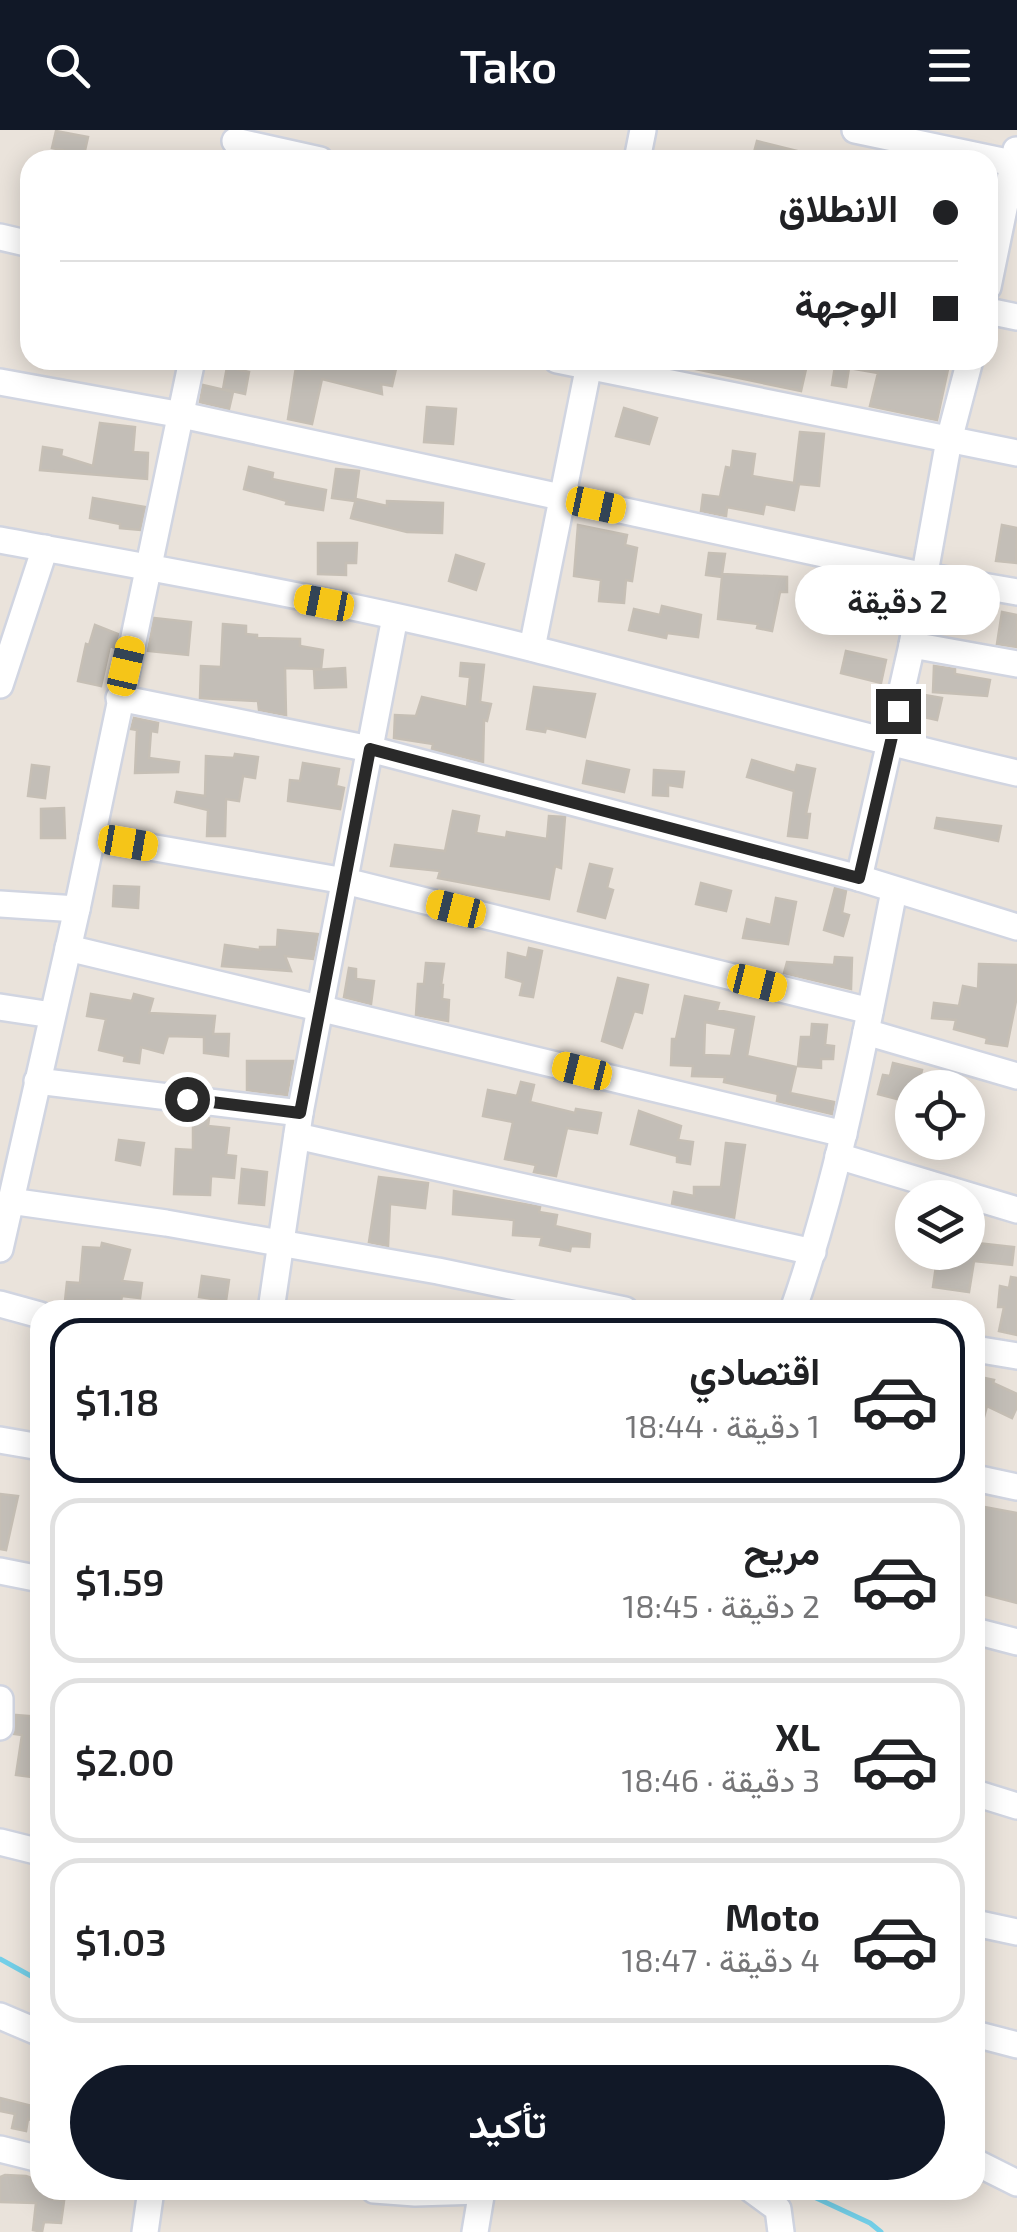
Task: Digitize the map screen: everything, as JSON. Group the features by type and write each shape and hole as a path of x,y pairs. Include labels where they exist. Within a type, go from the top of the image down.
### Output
{"street":[{"path":"855,130 970,150"},
{"path":"234,143 269,150"},
{"path":"998,241 1016,158"},
{"path":"0,1249 10,1201 9,1163 36,1081 68,948 190,370"},
{"path":"532,648 587,370"},
{"path":"622,370 1017,453"},
{"path":"859,878 912,645 949,440 967,370"},
{"path":"0,382 182,415 925,576 1017,592"},
{"path":"0,540 395,617 532,648 891,744 1017,773"},
{"path":"0,683 45,548"},
{"path":"273,1300 299,1124 395,617"},
{"path":"912,645 1017,664"},
{"path":"119,698 370,749 859,878 1017,928"},
{"path":"92,836 345,881 868,1022 1017,1076"},
{"path":"796,1300 813,1252 841,1145 894,890"},
{"path":"0,904 77,908"},
{"path":"68,948 320,1008 841,1145 1017,1210"},
{"path":"0,1007 52,1015"},
{"path":"36,1081 299,1124 813,1252"},
{"path":"10,1201 166,1224 580,1300"},
{"path":"0,1304 30,1312"},
{"path":"985,1351 1017,1356"},
{"path":"0,1440 30,1444"},
{"path":"985,1480 1017,1487"},
{"path":"0,1571 30,1577"},
{"path":"985,1634 1017,1642"},
{"path":"0,1699 0,1727"},
{"path":"985,1797 1017,1806"},
{"path":"0,1842 30,1850"},
{"path":"985,1925 1017,1932"},
{"path":"0,2016 30,2029"},
{"path":"985,2037 1017,2045"},
{"path":"0,2149 30,2156"},
{"path":"985,2167 1017,2183"},
{"path":"145,2232 150,2200"},
{"path":"475,2232 480,2200"},
{"path":"766,2200 778,2209 781,2232"}],"building":[{"path":"56,131 88,137 85,150 52,148"},
{"path":"757,141 793,150 755,150"},
{"path":"226,370 249,372 245,394 223,389"},
{"path":"296,370 396,370 392,386 381,384 382,394 322,379 312,424 288,419"},
{"path":"700,370 806,370 801,391"},
{"path":"834,370 849,370 846,387 832,385"},
{"path":"861,370 948,370 937,420 870,406 878,373"},
{"path":"203,385 233,392 229,409 200,402"},
{"path":"427,407 456,409 453,444 424,442"},
{"path":"624,408 657,418 649,444 616,436"},
{"path":"100,423 135,427 133,452 148,453 147,479 40,470 43,447 62,450 61,456 93,466"},
{"path":"800,432 824,434 819,486 799,484 794,510 765,504 763,514 727,507 726,516 701,511 703,495 720,497 733,451 755,454 752,476 794,483"},
{"path":"249,467 273,473 272,479 326,490 323,510 286,504 287,501 244,489"},
{"path":"336,469 359,471 355,501 332,498"},
{"path":"93,498 145,507 140,530 90,518"},
{"path":"356,499 387,506 387,501 443,503 442,533 407,532 351,518"},
{"path":"578,525 627,535 625,545 637,548 632,581 626,580 624,603 599,601 601,580 574,576"},
{"path":"1002,525 1017,528 1016,563 996,561"},
{"path":"318,543 357,543 356,563 346,563 346,575 318,574"},
{"path":"709,553 725,554 722,574 787,577 787,592 780,592 772,631 757,628 758,624 718,619 722,577 706,575"},
{"path":"456,555 484,564 476,590 449,581"},
{"path":"662,606 701,615 698,637 667,633 666,638 629,630 634,609 660,615"},
{"path":"1002,612 1017,615 1017,647 997,644"},
{"path":"154,618 191,622 188,655 148,651"},
{"path":"223,624 246,626 246,634 257,638 300,639 300,646 323,650 321,669 285,668 286,715 259,710 258,701 200,698 201,666 221,667"},
{"path":"95,625 118,634 115,648 110,646 101,686 78,681 86,644 89,645"},
{"path":"846,651 886,660 881,683 841,673"},
{"path":"461,663 484,665 480,702 491,704 487,721 484,720 483,762 432,749 433,744 394,738 395,715 416,716 422,697 467,707 470,677 460,676"},
{"path":"934,666 990,680 987,696 933,692"},
{"path":"345,668 346,687 315,688 314,670"},
{"path":"534,687 595,694 585,737 546,728 545,732 527,729"},
{"path":"919,694 942,698 937,720 915,715"},
{"path":"134,718 158,723 157,732 151,731 149,758 179,762 178,772 135,773 137,730 131,729"},
{"path":"235,754 258,757 255,778 243,776 239,801 226,799 225,836 207,836 208,810 175,802 177,792 205,796 206,756 234,758"},
{"path":"752,760 795,773 797,765 815,769 806,814 810,814 807,838 788,836 794,791 747,777"},
{"path":"587,761 629,770 624,792 583,783"},
{"path":"303,763 339,769 336,786 344,788 340,809 288,801 290,780 300,781"},
{"path":"32,765 49,767 45,798 28,796"},
{"path":"654,770 684,772 682,787 668,785 668,796 653,795"},
{"path":"64,808 65,838 41,838 41,809"},
{"path":"453,811 479,816 476,833 506,838 507,832 547,839 549,816 565,817 561,868 555,866 549,899 438,878 440,871 391,866 395,845 445,851"},
{"path":"937,818 1001,826 998,841 935,828"},
{"path":"590,864 612,869 607,888 613,890 605,918 578,911"},
{"path":"701,883 731,891 726,911 696,904"},
{"path":"114,886 139,887 138,908 113,906"},
{"path":"835,888 846,891 842,913 849,915 843,936 824,930"},
{"path":"776,898 796,902 788,944 743,938 747,919 771,925"},
{"path":"278,930 318,934 313,959 285,956 291,971 222,966 225,945 260,950 277,947"},
{"path":"529,948 542,951 533,997 520,995 523,982 506,977 508,953 527,958"},
{"path":"835,957 852,958 851,989 784,973 787,962 834,965"},
{"path":"426,963 444,964 441,985 442,999 449,1000 448,1021 416,1015 418,984 424,984"},
{"path":"979,964 1017,965 1017,996 1007,1046 986,1043 987,1038 954,1029 956,1020 932,1018 934,1003 959,1006 963,986 978,989"},
{"path":"349,968 356,969 356,979 374,981 371,1004 344,997"},
{"path":"618,978 648,985 642,1013 634,1011 622,1048 602,1041"},
{"path":"91,994 132,1001 134,994 153,999 149,1013 215,1016 213,1034 229,1034 228,1056 204,1053 204,1037 168,1036 163,1053 141,1047 139,1063 99,1050 106,1019 87,1016"},
{"path":"685,996 719,1003 717,1010 754,1017 747,1056 796,1067 790,1093 834,1102 832,1114 777,1101 778,1094 724,1082 725,1077 692,1076 693,1066 671,1065 672,1039 676,1039","holes":["705,1022 736,1028 731,1056 704,1055"]},
{"path":"812,1024 827,1025 825,1045 834,1046 833,1059 821,1059 821,1068 798,1066 801,1037 811,1037"},
{"path":"247,1061 293,1061 287,1095 247,1090"},
{"path":"893,1063 922,1070 895,1070 895,1098 878,1094 883,1075 890,1076"},
{"path":"521,1082 534,1085 530,1102 575,1113 576,1109 601,1113 597,1133 567,1128 556,1176 534,1172 536,1165 505,1159 513,1122 483,1116 488,1090 517,1096"},
{"path":"639,1111 681,1126 678,1140 693,1142 690,1164 677,1162 677,1156 631,1144"},
{"path":"193,1118 209,1118 208,1126 229,1128 226,1155 236,1156 234,1178 211,1176 210,1195 174,1194 176,1149 193,1150"},
{"path":"119,1140 144,1143 140,1165 116,1160"},
{"path":"726,1143 745,1145 734,1218 672,1204 674,1192 694,1196 694,1187 721,1187"},
{"path":"242,1169 267,1172 264,1205 239,1203"},
{"path":"379,1177 428,1183 425,1208 390,1204 388,1246 369,1242"},
{"path":"454,1191 540,1207 539,1212 557,1215 555,1226 590,1234 589,1247 571,1246 570,1251 540,1245 542,1237 513,1235 514,1220 453,1214"},
{"path":"102,1243 130,1250 122,1281 142,1283 140,1298 65,1300 67,1282 80,1283 83,1247 101,1248"},
{"path":"985,1244 1014,1247 1012,1265 985,1262"},
{"path":"935,1270 973,1270 969,1292 933,1287"},
{"path":"202,1276 229,1280 226,1300 199,1297"},
{"path":"1011,1277 1017,1278 1017,1335 999,1331 1004,1307 998,1307 1000,1286 1009,1288"},
{"path":"985,1378 1017,1394 1012,1418 987,1406 985,1413"},
{"path":"0,1494 18,1496 6,1550 0,1549"},
{"path":"985,1507 1017,1513 1017,1603 985,1595"},
{"path":"16,1715 30,1716 30,1777 16,1775 22,1735 14,1734"},
{"path":"0,2098 30,2106 26,2131 12,2128 15,2114 0,2111"},
{"path":"0,2177 30,2177 30,2200 64,2201 61,2223 44,2222 42,2232 33,2230 36,2203 0,2202"}],"waterway":[{"path":"0,1959 30,1976"},
{"path":"821,2200 881,2232"}],"route":[{"path":"187,1099 300,1113 370,749 859,878 898,711"}]}
